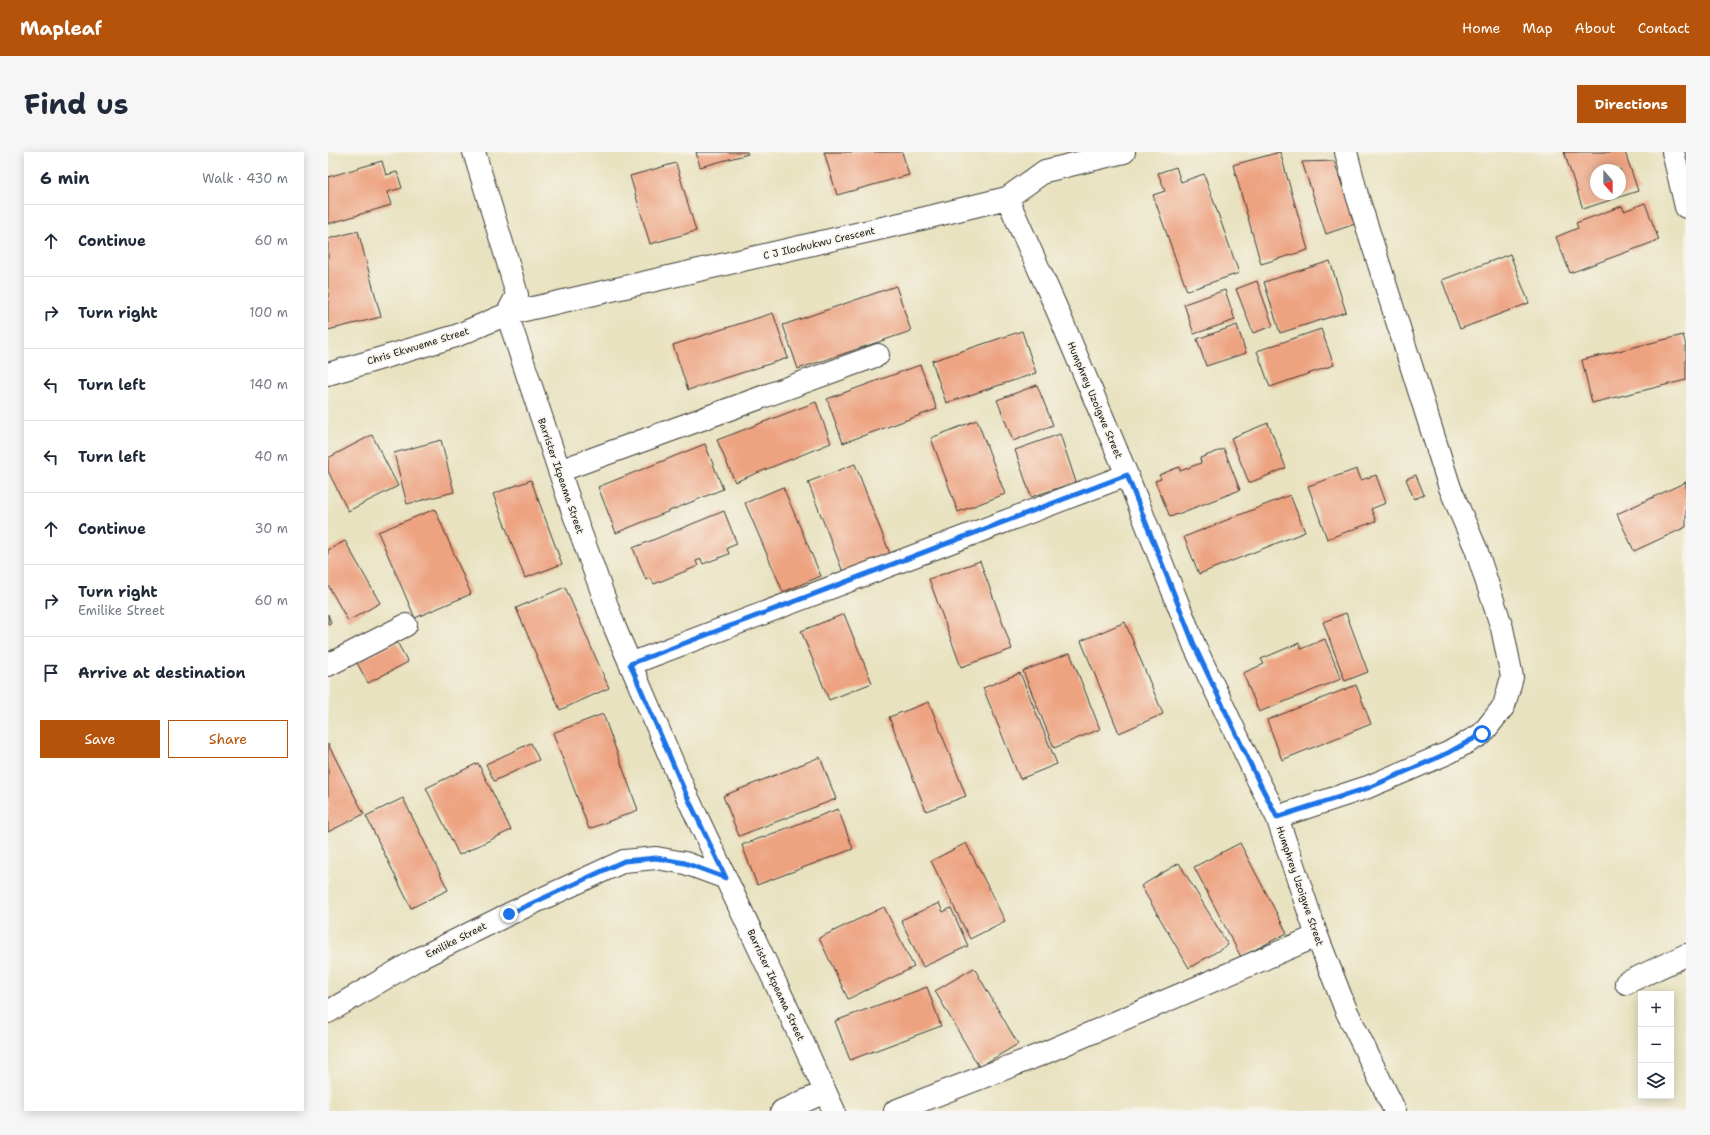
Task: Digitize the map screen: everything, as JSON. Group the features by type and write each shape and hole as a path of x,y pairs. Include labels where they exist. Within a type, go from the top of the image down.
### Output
{"street":[{"path":"474,152 517,294 507,314"},
{"name":"C J Ilochukwu Crescent","path":"507,314 913,222 1007,198 1045,171 1124,152"},
{"path":"1277,817 1368,788 1448,753 1482,734 1504,706 1512,677 1502,628 1476,550 1450,488 1357,195 1346,152"},
{"path":"1672,152 1686,207"},
{"name":"Humphrey Uzoigwe Street","path":"1007,198 1055,305 1127,475 1195,647 1277,817 1317,936 1346,1010 1395,1111"},
{"name":"Chris Ekwueme Street","path":"328,374 456,336 507,314"},
{"name":"Barrister Ikpeama Street","path":"507,314 615,628 686,794 830,1101"},
{"path":"560,471 878,355"},
{"path":"630,664 1127,475"},
{"path":"328,665 406,625"},
{"name":"Emilike Street","path":"328,1012 416,960 509,914 624,861 656,858 685,863 726,878"},
{"path":"895,1111 1042,1054 1317,936"},
{"path":"1626,983 1686,954"},
{"path":"782,1111 830,1101"}],"building":[{"path":"696,152 747,152 748,154 700,167"},
{"path":"824,152 902,152 909,175 837,195"},
{"path":"1280,152 1308,250 1261,264 1233,165"},
{"path":"1564,152 1625,152 1638,191 1626,195 1626,164 1590,164 1590,200 1610,200 1583,209"},
{"path":"382,161 386,175 397,172 402,188 387,192 391,205 328,224 328,177"},
{"path":"1334,161 1355,224 1326,234 1302,162"},
{"path":"676,163 696,231 650,244 630,176"},
{"path":"1176,167 1181,182 1204,174 1239,273 1187,291 1153,195 1165,191 1158,173"},
{"path":"1645,203 1659,240 1570,273 1556,237 1578,228 1576,223 1622,206 1624,211"},
{"path":"358,231 381,317 328,330 328,239"},
{"path":"1510,254 1529,303 1460,329 1442,280"},
{"path":"1330,261 1346,312 1280,333 1264,282"},
{"path":"1257,281 1273,326 1253,333 1236,289"},
{"path":"896,286 911,331 798,369 783,325"},
{"path":"1225,290 1235,320 1194,334 1184,304"},
{"path":"773,313 788,358 688,390 673,345"},
{"path":"1237,325 1246,353 1206,366 1197,339"},
{"path":"1321,329 1334,365 1270,387 1257,351"},
{"path":"1022,331 1036,373 946,403 932,361"},
{"path":"1683,335 1686,346 1686,380 1592,403 1582,360"},
{"path":"920,365 937,409 843,443 827,399"},
{"path":"1037,385 1053,425 1013,441 997,400"},
{"path":"816,402 831,443 735,482 717,440"},
{"path":"977,420 1005,494 958,512 931,438"},
{"path":"1268,423 1286,468 1249,483 1231,438"},
{"path":"1060,434 1076,482 1031,497 1015,450"},
{"path":"372,435 398,486 348,511 328,471 328,458"},
{"path":"441,440 454,492 407,504 394,453"},
{"path":"705,444 723,489 616,533 598,487"},
{"path":"1224,449 1240,490 1170,517 1155,481 1161,479 1159,475 1179,467 1180,471 1201,463 1200,458"},
{"path":"855,464 890,554 843,572 808,482"},
{"path":"1357,469 1361,480 1376,475 1386,503 1371,509 1376,521 1327,539 1308,486"},
{"path":"1416,475 1424,495 1414,499 1406,479"},
{"path":"531,480 562,564 525,578 493,494"},
{"path":"1686,482 1686,527 1634,551 1617,514"},
{"path":"783,487 821,576 783,592 745,503"},
{"path":"1290,495 1305,532 1199,574 1184,537"},
{"path":"435,509 471,594 415,618 378,532"},
{"path":"724,511 737,544 727,548 729,554 703,564 701,559 696,561 698,566 654,584 651,578 646,580 633,548"},
{"path":"345,541 380,603 348,621 328,585 328,550"},
{"path":"980,561 1012,649 961,667 929,579"},
{"path":"565,587 609,688 560,710 516,608"},
{"path":"1346,613 1368,672 1345,681 1323,622"},
{"path":"328,614 331,623 328,624"},
{"path":"844,614 872,683 829,700 801,631"},
{"path":"1125,622 1163,714 1119,733 1081,641"},
{"path":"1325,639 1341,679 1259,712 1243,673 1264,664 1261,659 1299,643 1301,649"},
{"path":"397,642 408,662 368,683 357,663"},
{"path":"1070,653 1100,729 1054,748 1023,671"},
{"path":"1020,673 1057,764 1020,779 983,688"},
{"path":"1356,685 1371,724 1282,760 1267,720"},
{"path":"929,702 966,796 926,811 889,717"},
{"path":"603,714 638,810 589,829 553,733"},
{"path":"531,743 539,760 494,781 486,764"},
{"path":"328,744 364,814 328,832"},
{"path":"820,757 836,799 739,836 723,796"},
{"path":"478,763 511,830 459,855 426,788"},
{"path":"403,798 448,890 411,908 366,816"},
{"path":"838,809 853,849 757,885 742,845"},
{"path":"966,843 1005,921 970,939 931,861"},
{"path":"1240,843 1287,933 1241,957 1194,867"},
{"path":"1179,863 1228,945 1189,968 1141,886"},
{"path":"939,903 943,912 951,908 968,946 923,967 901,920"},
{"path":"884,907 914,967 848,999 819,938"},
{"path":"974,968 1018,1044 979,1067 935,991"},
{"path":"927,987 941,1026 850,1060 835,1021"}],"route":[{"path":"509,914 586,877 624,861 656,858 685,863 726,878 686,794 630,664 1127,475 1195,647 1277,817 1368,788 1448,753 1482,734"}]}
